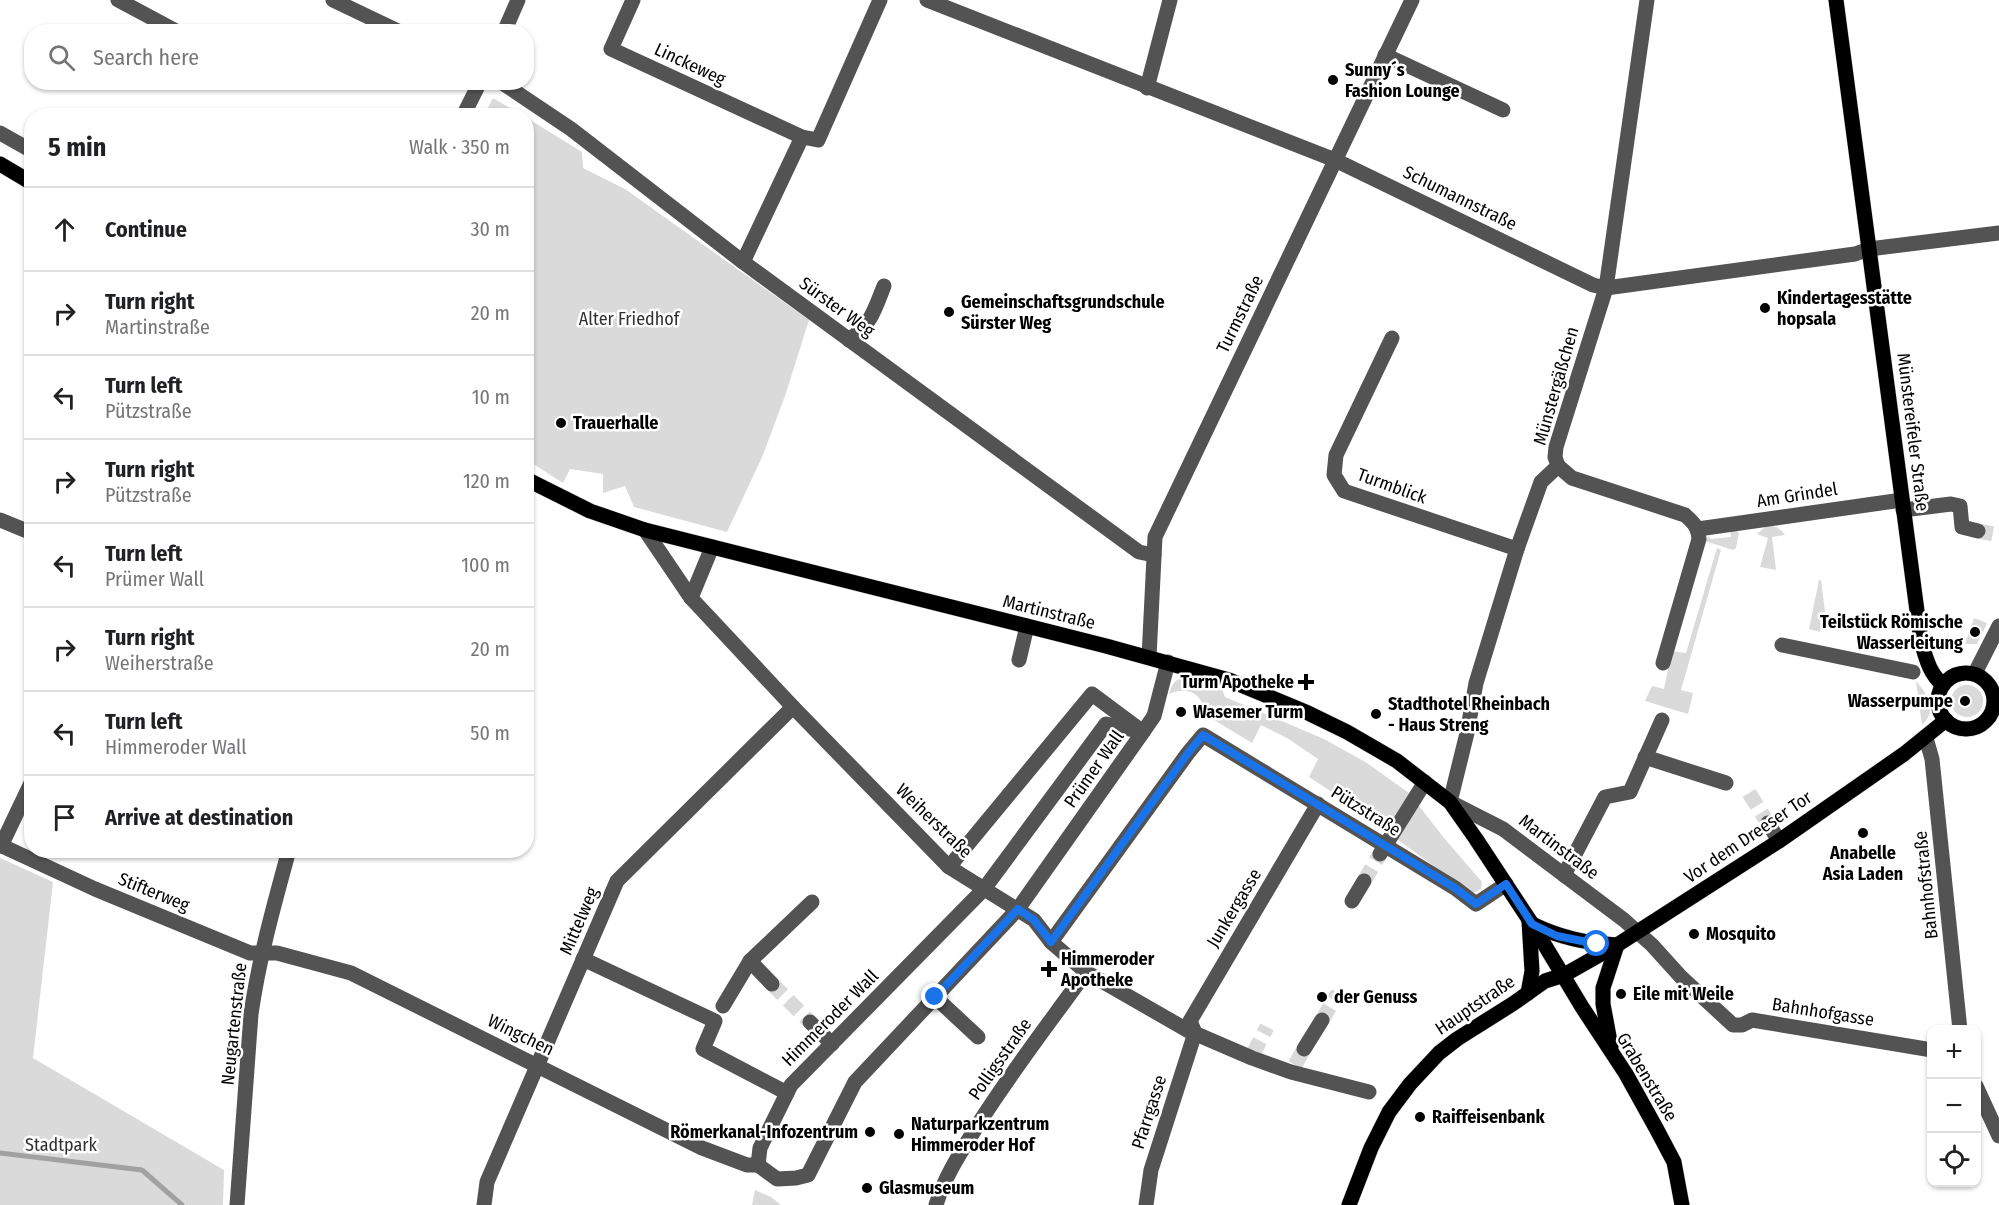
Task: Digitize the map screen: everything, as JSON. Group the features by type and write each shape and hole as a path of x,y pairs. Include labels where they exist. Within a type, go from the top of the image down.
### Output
{"main road":[{"name":"Münstereifeler Straße","path":"1836,0 1921,641 1928,667 1943,685"},
{"path":"0,164 24,178"},
{"name":"Martinstraße","path":"534,483 590,511 645,530 1168,662 1229,680 1308,713 1397,761 1450,802 1564,975"},
{"path":"1963,672 1975,674 1987,681 1994,693 1996,707 1978,726 1961,728 1946,720 1938,699 1943,685 1952,676 1963,672"},
{"name":"Vor dem Dreeser Tor","path":"1564,975 1638,932 1779,841 1926,738 1946,720"},
{"path":"1530,921 1557,936 1597,944 1617,945 1603,988 1603,1004 1614,1057"},
{"path":"1528,993 1532,971 1530,921"},
{"name":"Hauptstraße","path":"1349,1205 1371,1148 1389,1112 1410,1084 1439,1053 1457,1039 1545,981 1564,975"},
{"name":"Grabenstraße","path":"1564,975 1626,1074 1674,1162 1682,1205"}],"street":[{"path":"118,0 163,24"},
{"path":"333,0 383,24"},
{"path":"508,24 518,0"},
{"name":"Linckeweg","path":"633,0 611,49 802,137"},
{"path":"743,262 802,137 818,140 880,0"},
{"name":"Schumannstraße","path":"927,0 954,5 1148,87 1335,160 1593,285 1606,288 1855,254 1869,249 1999,233"},
{"path":"1148,87 1170,0"},
{"name":"Turmstraße","path":"1149,657 1155,537 1412,0"},
{"name":"Münstergäßchen","path":"1450,802 1476,683 1517,549 1541,482 1557,466 1556,447 1606,288 1647,0"},
{"path":"1385,55 1503,110"},
{"path":"467,108 476,90"},
{"name":"Sürster Weg","path":"513,90 571,129 743,262 1139,552 1154,555"},
{"path":"0,133 24,146"},
{"path":"849,339 869,322 884,286"},
{"name":"Turmblick","path":"1392,338 1336,455 1334,474 1344,491 1517,549"},
{"path":"1557,466 1572,478 1685,515 1698,529 1699,539 1663,663"},
{"name":"Am Grindel","path":"1698,529 1902,505 1951,504 1960,506 1962,527 1978,531"},
{"path":"0,520 24,530"},
{"name":"Weiherstraße","path":"645,530 692,598 793,707 949,867 1034,920 1051,942 1093,975 1195,1033 1252,1056 1369,1092"},
{"path":"692,598 712,547"},
{"path":"1019,660 1027,626"},
{"path":"1975,674 1999,626"},
{"path":"1782,645 1913,672"},
{"path":"949,867 1092,694 1143,732 1154,716 1168,662"},
{"name":"Mittelweg","path":"484,1205 487,1182 617,880 793,707"},
{"path":"1564,875 1605,797 1630,792 1662,720"},
{"name":"Prümer Wall","path":"984,890 1106,724 1143,732 1018,909"},
{"name":"Pützstraße","path":"1051,942 1203,735 1318,804 1382,850 1455,888 1476,904 1506,884"},
{"name":"Bahnhofstraße","path":"1926,738 1932,759 1960,1025"},
{"path":"1645,757 1726,783"},
{"path":"1382,850 1425,782"},
{"path":"1,845 24,798"},
{"name":"Martinstraße","path":"1450,802 1503,829 1638,932"},
{"name":"Junkergasse","path":"1195,1033 1190,1021 1318,804"},
{"path":"1768,823 1779,841"},
{"name":"Stifterweg","path":"1,845 24,856"},
{"name":"Stifterweg","path":"29,858 95,889 205,935 250,953 262,953"},
{"name":"Neugartenstraße","path":"237,1205 251,1014 262,953 287,858"},
{"path":"1352,901 1364,881"},
{"name":"Himmeroder Wall","path":"758,1165 760,1148 791,1086 984,890"},
{"path":"723,1006 750,961 812,902"},
{"path":"758,1165 777,1179 796,1179 808,1175 855,1082 1018,909"},
{"name":"Bahnhofgasse","path":"1638,932 1681,977 1733,1025 1742,1025 1752,1020 1927,1049"},
{"name":"Wingchen","path":"262,953 276,953 351,973 702,1148 747,1165 758,1165"},
{"path":"583,959 715,1021 703,1049 787,1093"},
{"path":"750,961 772,984"},
{"name":"Polligsstraße","path":"936,1205 961,1151 993,1102 1093,975"},
{"path":"935,997 978,1037"},
{"path":"1304,1049 1322,1020"},
{"path":"810,1022 832,1044"},
{"name":"Pfarrgasse","path":"1150,1199 1151,1170 1195,1033"},
{"path":"1981,1095 1999,1136"}],"green space":[{"path":"493,98 510,108 488,108"},
{"name":"Alter Friedhof","path":"534,122 582,152 583,168 625,189 809,320 763,455 727,532 634,507 625,486 603,493 603,474 570,469 563,483 534,464"},
{"path":"1766,526 1777,528 1785,535 1772,537 1776,570 1760,567 1768,538 1757,534"},
{"path":"1730,530 1736,530 1739,533 1736,548 1733,550 1705,541 1709,536 1710,539 1731,537"},
{"path":"1717,548 1721,550 1681,690 1693,693 1688,714 1645,701 1652,686 1664,689 1672,651 1686,653"},
{"path":"1819,580 1821,580 1825,612 1821,613 1820,632 1809,629"},
{"path":"1974,618 1987,623 1977,644 1965,644"},
{"path":"1184,677 1221,687 1225,697 1324,739 1367,763 1409,793 1482,882 1481,889 1469,892 1309,777 1318,759 1287,738 1261,725 1252,743 1206,715 1201,701 1194,693 1183,691 1169,694 1174,683"},
{"path":"1916,681 1930,703 1930,714 1922,725"},
{"path":"1967,685 1978,690 1983,701 1978,712 1967,717 1956,712 1951,701 1956,690"},
{"name":"Stadtpark","path":"0,858 53,882 33,1058 224,1170 223,1205 0,1205"},
{"path":"755,1190 771,1197 781,1205 752,1205"}],"waterway":[{"path":"0,1153 142,1170 182,1205"}],"tunnel":[{"path":"1978,531 1999,535"},
{"path":"1749,793 1768,823"},
{"path":"1364,881 1380,854"},
{"path":"772,984 810,1022"},
{"path":"1322,1020 1338,993"},
{"path":"1253,1054 1267,1027"},
{"path":"1295,1065 1304,1049"}],"place":[{"name":"Sunny´s Fashion Lounge","path":"1333,80"},
{"name":"Kindertagesstätte hopsala","path":"1765,308"},
{"name":"Gemeinschaftsgrundschule Sürster Weg","path":"949,312"},
{"name":"Trauerhalle","path":"561,423"},
{"name":"Teilstück Römische Wasserleitung","path":"1975,632"},
{"name":"Turm Apotheke","path":"1306,682"},
{"name":"Wasserpumpe","path":"1965,701"},
{"name":"Wasemer Turm","path":"1181,712"},
{"name":"Stadthotel Rheinbach - Haus Streng","path":"1376,714"},
{"name":"Anabelle Asia Laden","path":"1863,833"},
{"name":"Mosquito","path":"1694,934"},
{"name":"Himmeroder Apotheke","path":"1049,969"},
{"name":"Eile mit Weile","path":"1621,994"},
{"name":"der Genuss","path":"1322,997"},
{"name":"Raiffeisenbank","path":"1420,1117"},
{"name":"Römerkanal-Infozentrum","path":"870,1132"},
{"name":"Naturparkzentrum Himmeroder Hof","path":"899,1134"},
{"name":"Glasmuseum","path":"867,1188"}],"route":[{"path":"935,997 1018,909 1034,920 1051,942 1203,735 1455,888 1476,904 1506,884 1532,924 1557,936 1597,944"}]}
